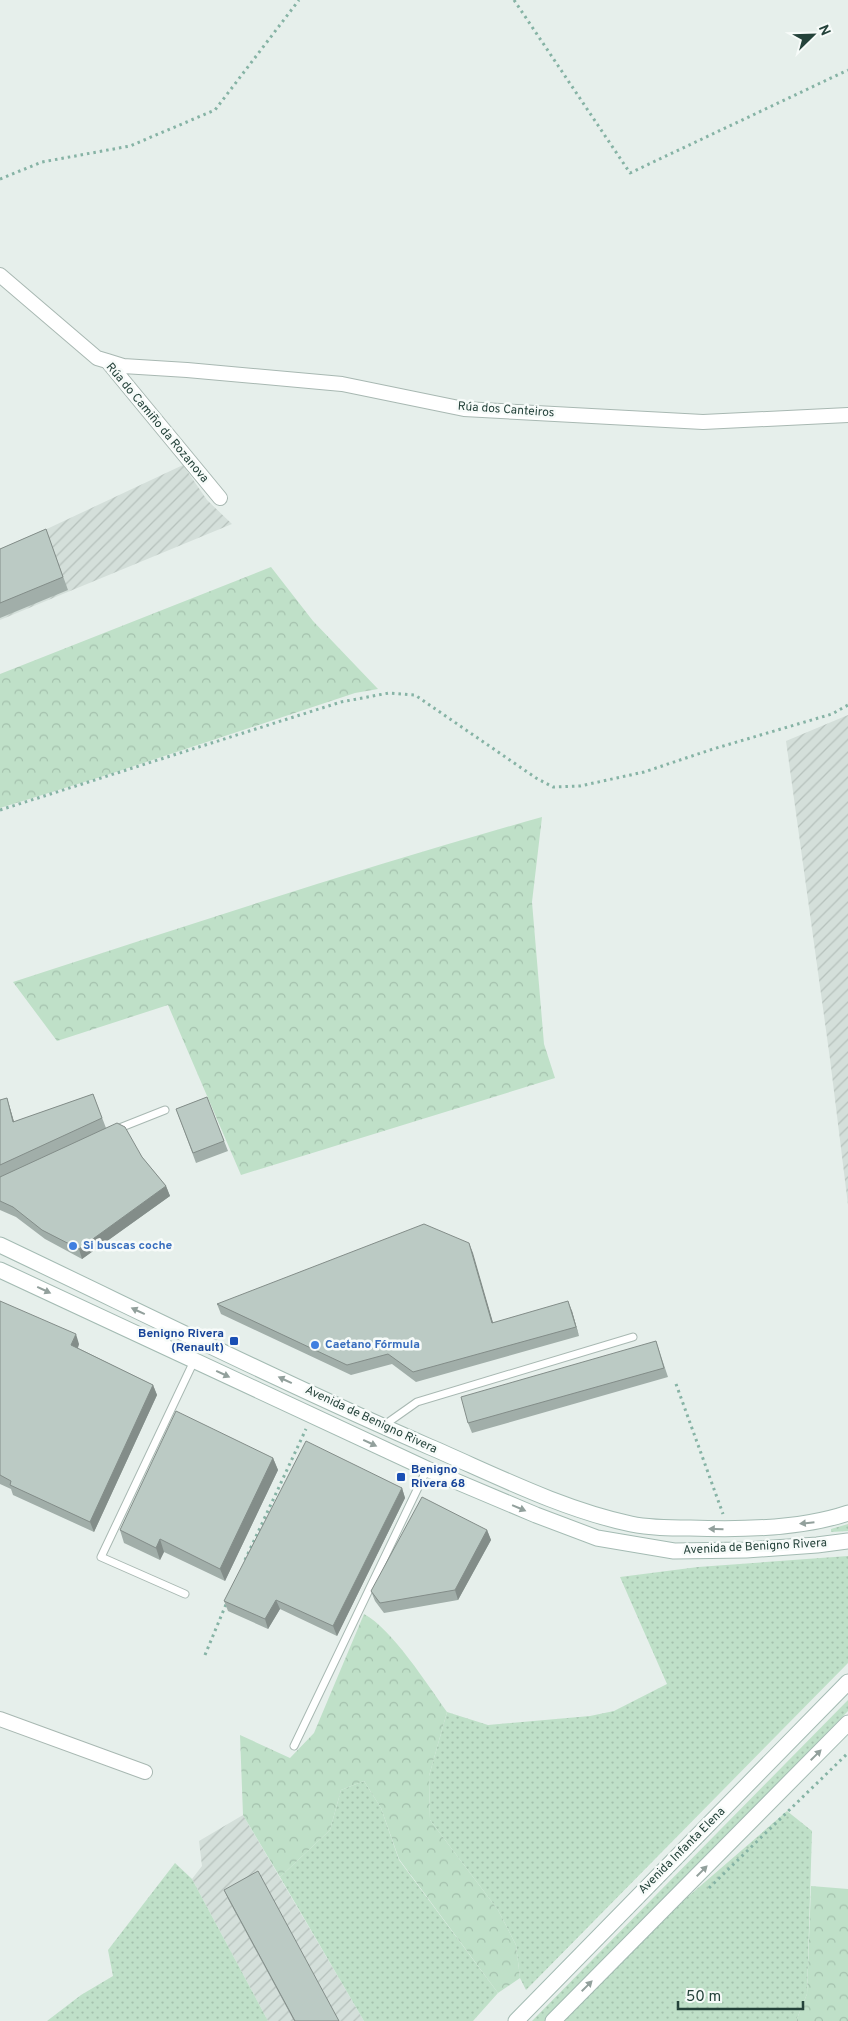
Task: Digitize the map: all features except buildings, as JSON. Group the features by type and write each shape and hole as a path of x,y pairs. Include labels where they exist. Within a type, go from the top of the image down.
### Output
{"main road":[{"name":"Avenida de Benigno Rivera","path":"0,1245 382,1426 510,1482 579,1509 631,1524 661,1528 726,1530 828,1520 848,1513"},
{"name":"Avenida de Benigno Rivera","path":"0,1270 427,1470 536,1515 598,1538 674,1552 817,1546 848,1541"},
{"name":"Avenida Infanta Elena","path":"516,2021 848,1682"},
{"path":"553,2021 847,1726"}],"street":[{"name":"Rúa do Camiño da Rozanova","path":"0,275 97,358 107,362 220,498"},
{"name":"Rúa dos Canteiros","path":"107,362 124,366 342,384 464,409 703,422 848,415"},
{"path":"0,1719 145,1772"}],"lane":[{"path":"113,1131 164,1110"},
{"path":"382,1426 417,1402 632,1337"},
{"path":"185,1594 101,1557 194,1360"},
{"path":"294,1746 427,1470"}],"path":[{"path":"0,179 42,162 130,146 215,110 298,0"},
{"path":"514,0 630,173 848,70"},
{"path":"0,810 341,702 389,693 415,695 536,778 554,787 580,786 644,772 832,714 848,705"},
{"path":"676,1384 723,1516 726,1530"},
{"path":"242,1566 312,1416"},
{"path":"205,1655 227,1601"}],"shaded area":[{"path":"183,465 207,500 232,524 0,620 0,551"},
{"path":"848,715 848,1205 786,741"},
{"path":"243,1815 364,2021 268,2021 192,1879 202,1866 199,1841"}],"green space":[{"path":"271,567 313,621 378,689 355,693 107,775 0,808 0,674"},
{"path":"542,817 532,902 544,1044 555,1078 241,1175 168,1005 57,1041 13,982 343,876"},
{"path":"848,1524 848,1531 831,1532 831,1529"},
{"path":"848,1556 848,1663 526,1990 520,1978 516,1945 498,1910 430,1820 429,1776 447,1712 488,1725 590,1716 614,1711 667,1684 620,1577 698,1567"},
{"path":"364,1614 375,1621 397,1644 447,1712 429,1776 430,1820 498,1910 516,1945 520,1978 498,1993 399,1859 381,1808 364,1781 341,1790 330,1830 280,1877 243,1815 240,1735 290,1758 314,1733"},
{"path":"848,1700 848,1711 545,2021 532,2021"},
{"path":"364,1781 381,1808 399,1860 498,1993 473,2021 364,2021 280,1877 330,1830 341,1790"},
{"path":"787,1811 812,1831 807,1994 796,2021 564,2021 669,1913"},
{"path":"175,1863 192,1879 268,2021 47,2021 81,1995 113,1976 108,1950"},
{"path":"811,1886 848,1889 848,2021 796,2021 807,1994"}],"place":[{"name":"Si buscas coche","path":"73,1246"},
{"name":"Benigno Rivera (Renault)","path":"234,1341"},
{"name":"Caetano Fórmula","path":"315,1345"},
{"name":"Benigno Rivera 68","path":"401,1477"}]}
